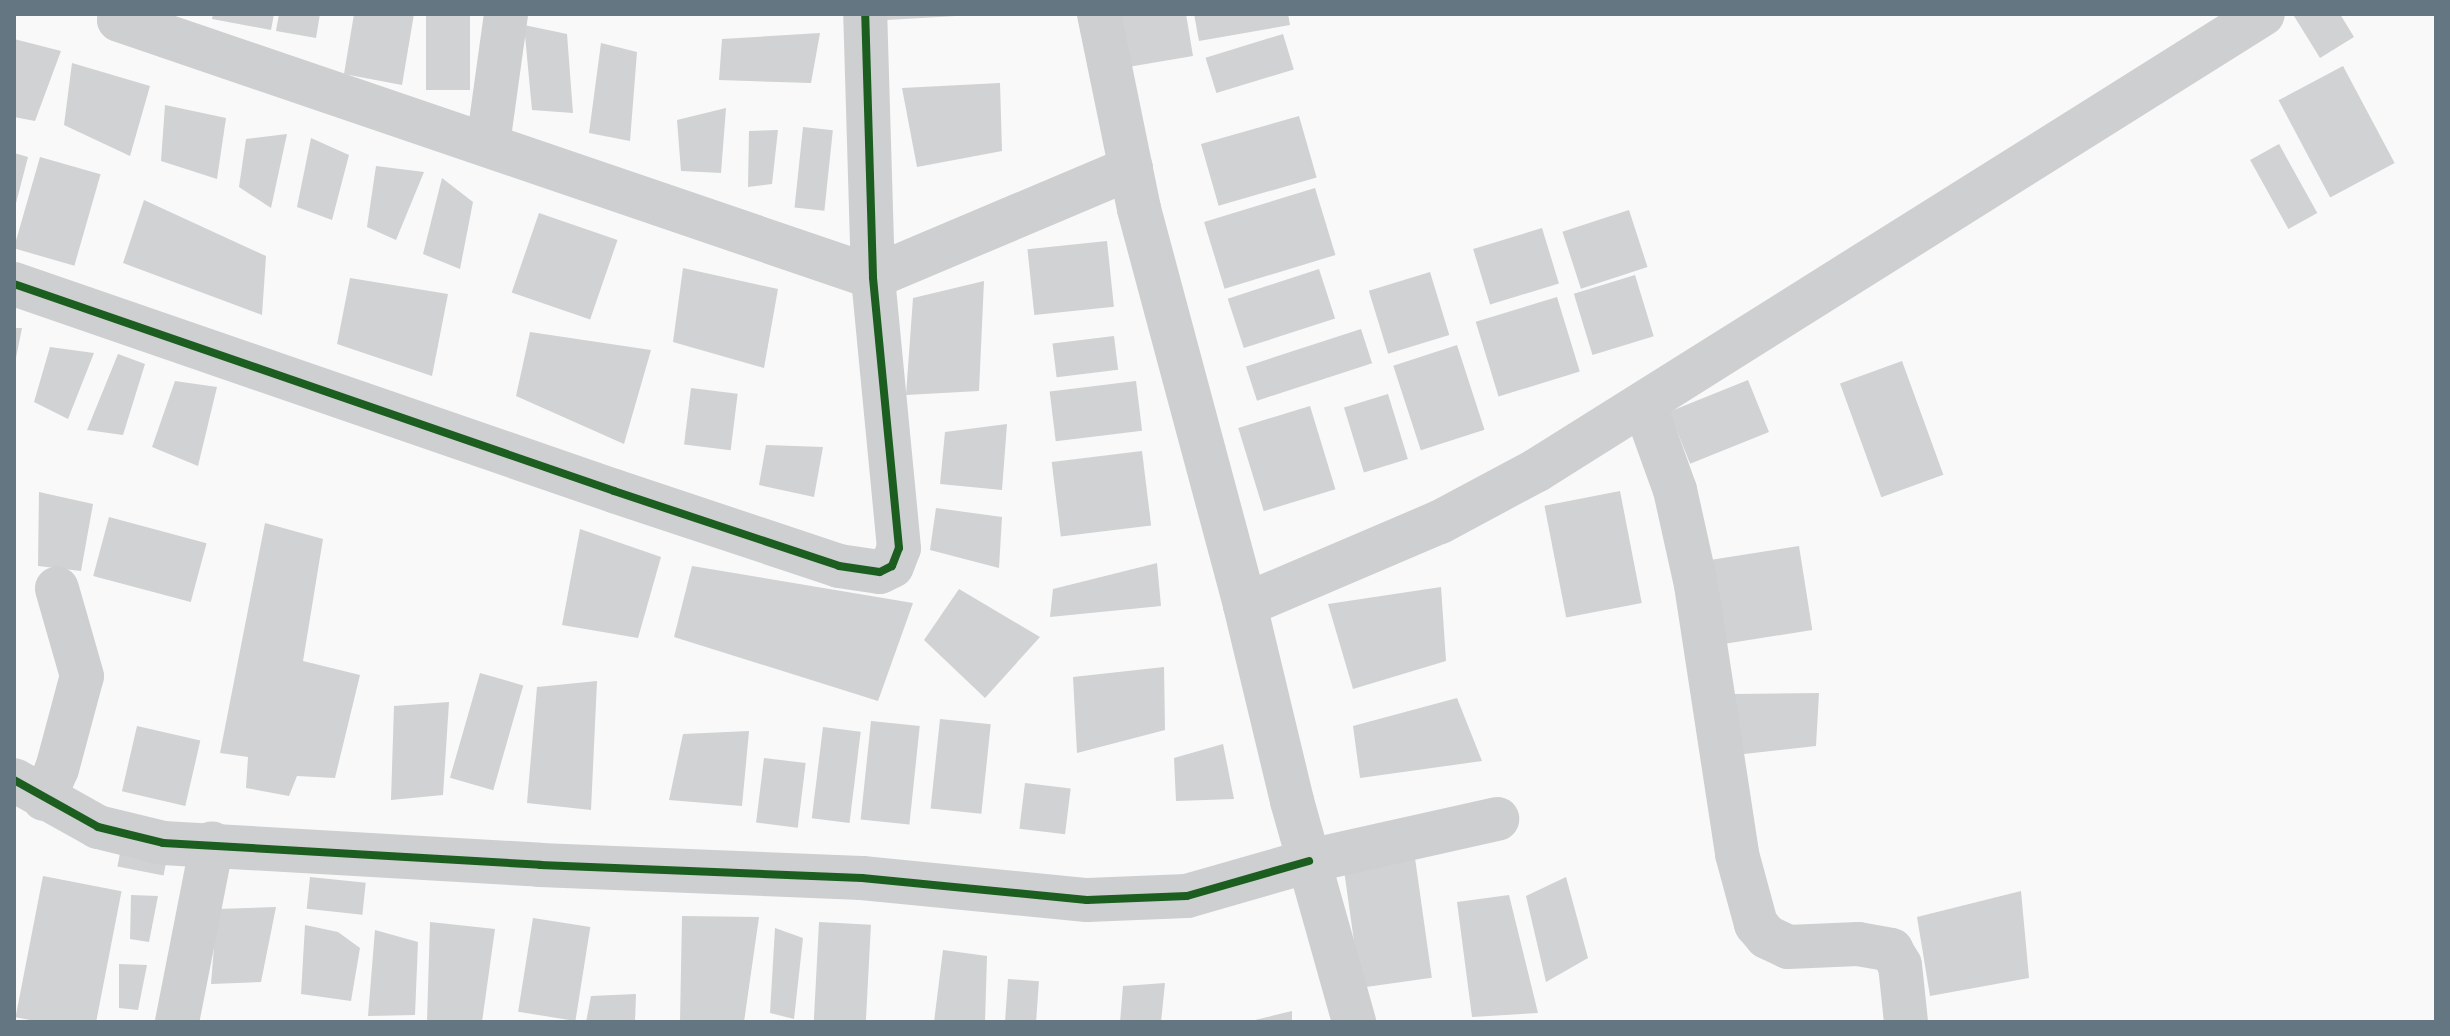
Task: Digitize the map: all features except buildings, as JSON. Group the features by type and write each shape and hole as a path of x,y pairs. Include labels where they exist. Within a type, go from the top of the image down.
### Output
{"street":[{"path":"488,144 506,14"},
{"path":"14,284 839,566 880,572 892,566 899,548 873,277 865,14"},
{"path":"1099,14 1131,168 1309,861 1354,1022"},
{"path":"114,16 873,277 1131,168"},
{"path":"1245,605 1440,522 1537,470 1806,302 2237,21"},
{"path":"1644,404 1675,490 1696,585 1737,854 1756,924 1767,937 1788,947 1858,944 1891,950 1900,965 1906,1022"},
{"path":"57,589 82,676 57,769 29,790 98,827 163,843 212,843 540,865 862,878 1087,900 1187,896 1309,861 1497,819"},
{"path":"177,1022 212,843"}],"cycle path":[{"path":"14,284 839,566 880,572 892,566 899,548 873,277 865,14"},
{"path":"14,780 98,827 163,843 540,865 862,878 1087,900 1187,896 1309,861"}]}
